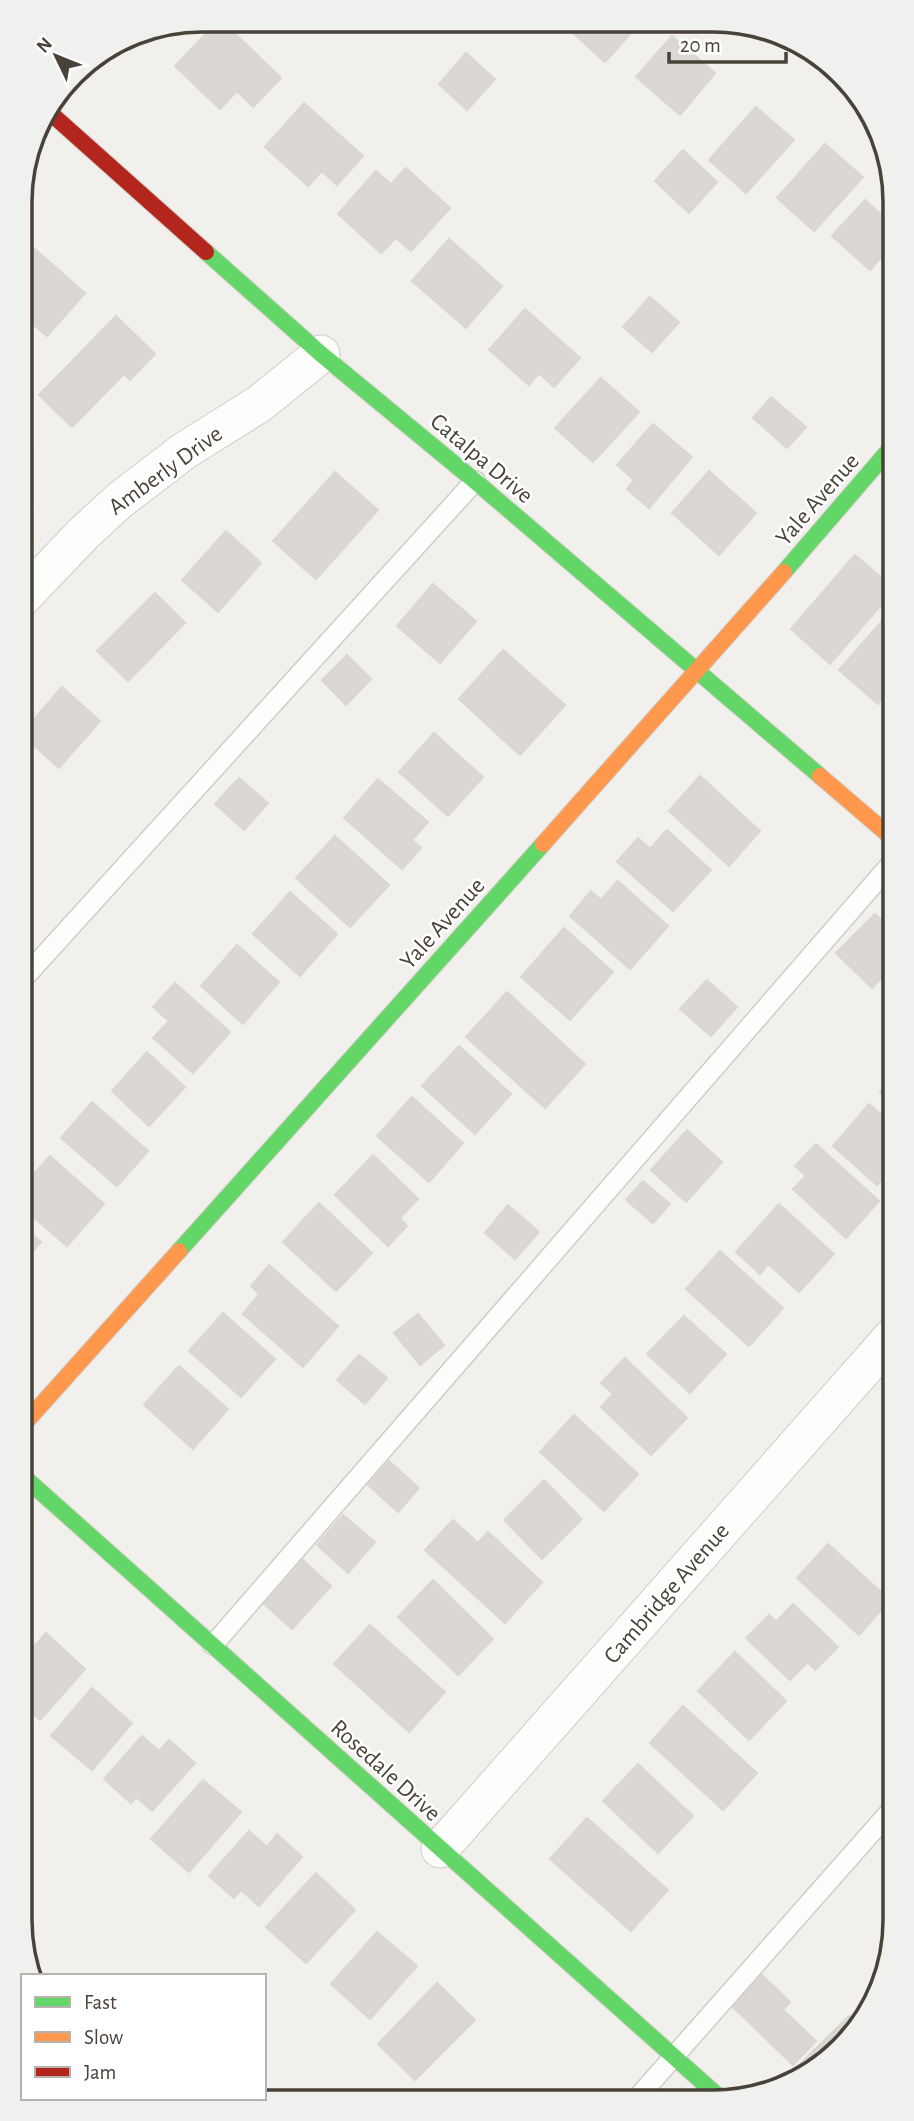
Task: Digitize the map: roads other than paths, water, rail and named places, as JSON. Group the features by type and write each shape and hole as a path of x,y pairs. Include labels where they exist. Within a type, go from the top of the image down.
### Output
{"street":[{"name":"Catalpa Drive","path":"54,117 321,354 475,481 883,830"},
{"name":"Amberly Drive","path":"32,587 120,500 184,451 258,404 321,354"},
{"name":"Yale Avenue","path":"32,1415 697,672 883,457"},
{"name":"Cambridge Avenue","path":"440,1849 882,1348"},
{"name":"Rosedale Drive","path":"32,1484 711,2090"}],"lane":[{"path":"32,969 475,481"},
{"path":"213,1645 883,874"},
{"path":"644,2090 882,1821"}]}
